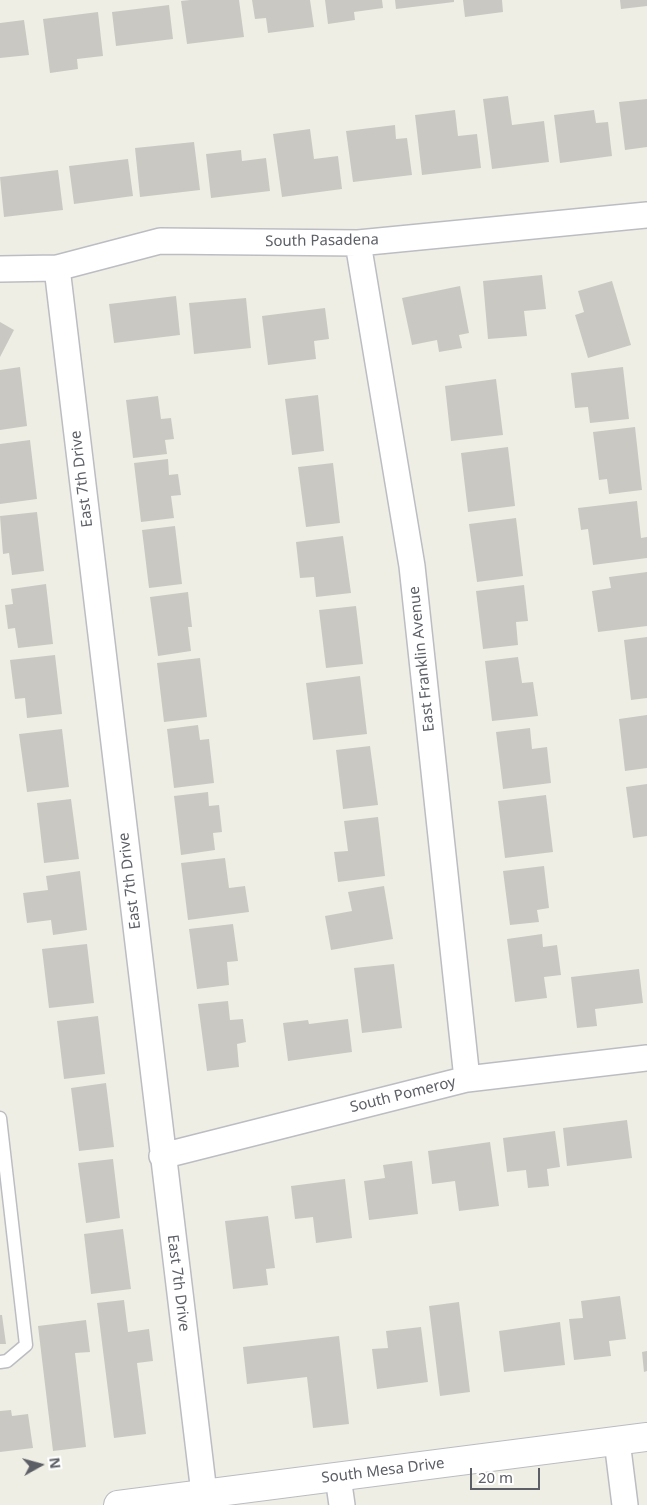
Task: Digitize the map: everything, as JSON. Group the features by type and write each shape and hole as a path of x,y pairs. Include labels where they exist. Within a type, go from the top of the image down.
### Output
{"main road":[{"name":"South Mesa Drive","path":"118,1505 647,1437"}],"street":[{"name":"South Pasadena","path":"0,269 57,268 160,241 358,243 647,215"},
{"name":"East Franklin Avenue","path":"358,243 412,566 467,1079"},
{"name":"East 7th Drive","path":"57,268 162,1156 204,1493"},
{"name":"South Pomeroy","path":"162,1156 467,1079 647,1058"},
{"path":"617,1441 625,1505"},
{"path":"338,1477 342,1505"}],"lane":[{"path":"0,1118 26,1345 7,1361 0,1362"}],"building":[{"path":"239,0 244,37 187,44 181,1"},
{"path":"252,0 310,0 314,27 268,33 266,18 255,19"},
{"path":"325,0 382,0 383,8 354,12 355,20 328,24"},
{"path":"395,0 454,0 454,2 396,9"},
{"path":"463,0 502,0 503,12 465,17"},
{"path":"620,0 647,0 647,6 621,9"},
{"path":"169,5 173,39 116,46 112,12"},
{"path":"98,12 103,56 77,59 78,69 50,73 43,19"},
{"path":"24,20 29,55 0,58 0,23"},
{"path":"508,96 512,125 544,121 549,162 492,169 483,99"},
{"path":"647,99 647,147 625,150 619,102"},
{"path":"455,110 458,136 477,134 481,168 422,175 415,115"},
{"path":"594,110 596,123 608,122 612,156 560,163 554,115"},
{"path":"395,125 396,139 407,138 412,175 353,182 346,131"},
{"path":"310,129 314,159 338,156 342,189 282,197 273,134"},
{"path":"194,142 200,190 140,197 135,148"},
{"path":"241,150 242,161 266,158 270,191 211,198 206,154"},
{"path":"128,159 133,196 74,204 69,166"},
{"path":"58,170 63,210 4,217 0,177"},
{"path":"542,275 546,309 524,311 527,336 488,339 483,281"},
{"path":"612,281 631,345 588,358 575,315 584,312 578,291"},
{"path":"460,286 469,333 459,335 462,348 439,352 437,340 412,345 402,298"},
{"path":"176,296 180,335 114,343 109,304"},
{"path":"246,298 251,348 194,354 189,303"},
{"path":"325,308 329,339 314,341 316,359 268,365 262,316"},
{"path":"0,322 14,330 0,357"},
{"path":"20,367 27,426 0,430 0,370"},
{"path":"623,367 629,419 590,423 588,407 575,408 571,373"},
{"path":"496,379 503,435 451,441 445,386"},
{"path":"318,395 324,451 292,455 285,399"},
{"path":"158,396 161,419 171,418 174,439 165,440 167,454 133,458 126,400"},
{"path":"635,427 642,490 609,494 607,479 599,480 593,432"},
{"path":"30,440 37,499 0,504 0,444"},
{"path":"508,447 515,506 468,512 461,453"},
{"path":"168,459 169,475 178,474 181,495 171,496 174,518 141,522 134,463"},
{"path":"333,463 340,523 306,527 298,467"},
{"path":"637,501 641,538 647,537 647,558 593,565 588,529 581,530 578,508"},
{"path":"37,512 44,571 12,575 9,553 3,554 0,516"},
{"path":"516,518 523,576 477,582 469,524"},
{"path":"175,526 182,584 149,588 142,530"},
{"path":"343,536 351,593 316,597 314,577 300,578 296,542"},
{"path":"647,572 647,626 598,632 592,591 611,588 609,577"},
{"path":"46,584 53,644 18,648 15,628 8,629 5,605 13,604 11,589"},
{"path":"524,585 528,621 516,622 518,645 483,649 476,591"},
{"path":"188,592 192,627 188,627 191,651 158,656 150,597"},
{"path":"356,606 363,664 326,668 319,610"},
{"path":"647,637 647,698 631,700 624,640"},
{"path":"55,655 62,714 27,718 25,698 15,699 10,660"},
{"path":"518,657 522,683 533,682 538,716 492,721 485,661"},
{"path":"200,658 207,717 164,722 157,663"},
{"path":"360,676 367,734 313,740 306,683"},
{"path":"647,715 647,768 625,771 619,719"},
{"path":"198,725 200,740 209,739 214,783 174,788 167,729"},
{"path":"530,728 532,749 547,747 551,783 503,789 496,732"},
{"path":"62,729 69,787 27,792 19,734"},
{"path":"370,746 378,805 343,809 336,750"},
{"path":"647,784 647,836 633,838 626,787"},
{"path":"208,792 209,806 219,805 222,832 213,833 215,850 181,855 174,796"},
{"path":"546,795 553,852 505,858 498,801"},
{"path":"71,799 79,859 44,863 37,803"},
{"path":"378,817 385,876 338,882 334,852 348,851 344,821"},
{"path":"225,858 229,888 245,886 249,912 188,920 181,863"},
{"path":"544,866 549,908 537,910 539,922 510,925 503,871"},
{"path":"80,871 87,930 53,935 51,920 27,923 23,893 48,890 46,876"},
{"path":"384,886 393,939 331,950 325,916 352,911 348,892"},
{"path":"233,924 238,961 227,962 229,985 197,989 189,929"},
{"path":"542,934 543,947 557,945 561,975 544,977 547,998 515,1002 507,939"},
{"path":"87,944 94,1003 49,1008 42,949"},
{"path":"394,964 402,1028 362,1033 354,968"},
{"path":"639,969 643,1003 595,1009 597,1026 577,1028 571,977"},
{"path":"228,1001 230,1020 243,1019 246,1042 237,1044 239,1067 207,1071 198,1004"},
{"path":"98,1016 105,1074 64,1079 57,1021"},
{"path":"348,1019 352,1052 288,1061 283,1023 308,1020 309,1024"},
{"path":"106,1083 114,1147 79,1151 71,1088"},
{"path":"627,1120 632,1158 567,1166 563,1128"},
{"path":"555,1131 560,1167 547,1169 549,1186 528,1188 526,1170 507,1172 503,1138"},
{"path":"490,1142 499,1206 459,1211 455,1181 432,1184 428,1151"},
{"path":"113,1159 120,1218 86,1223 78,1163"},
{"path":"412,1161 418,1214 369,1220 364,1181 385,1178 383,1165"},
{"path":"345,1179 352,1238 316,1243 313,1217 295,1219 291,1186"},
{"path":"268,1216 275,1268 266,1269 268,1285 233,1289 225,1221"},
{"path":"123,1229 131,1289 91,1294 84,1234"},
{"path":"620,1296 626,1339 609,1341 611,1356 574,1360 569,1319 583,1318 581,1301"},
{"path":"124,1300 128,1332 149,1329 153,1361 137,1363 146,1434 114,1438 97,1303"},
{"path":"459,1302 470,1392 440,1396 429,1306"},
{"path":"0,1315 2,1315 6,1344 0,1344"},
{"path":"86,1320 90,1352 75,1353 86,1447 53,1451 38,1326"},
{"path":"560,1322 565,1365 504,1372 499,1331"},
{"path":"421,1327 428,1382 377,1389 372,1349 388,1348 386,1331"},
{"path":"339,1336 349,1424 313,1428 307,1377 247,1384 243,1347"},
{"path":"647,1351 647,1371 644,1372 642,1352"},
{"path":"11,1410 12,1416 28,1414 33,1448 0,1452 0,1411"}]}
